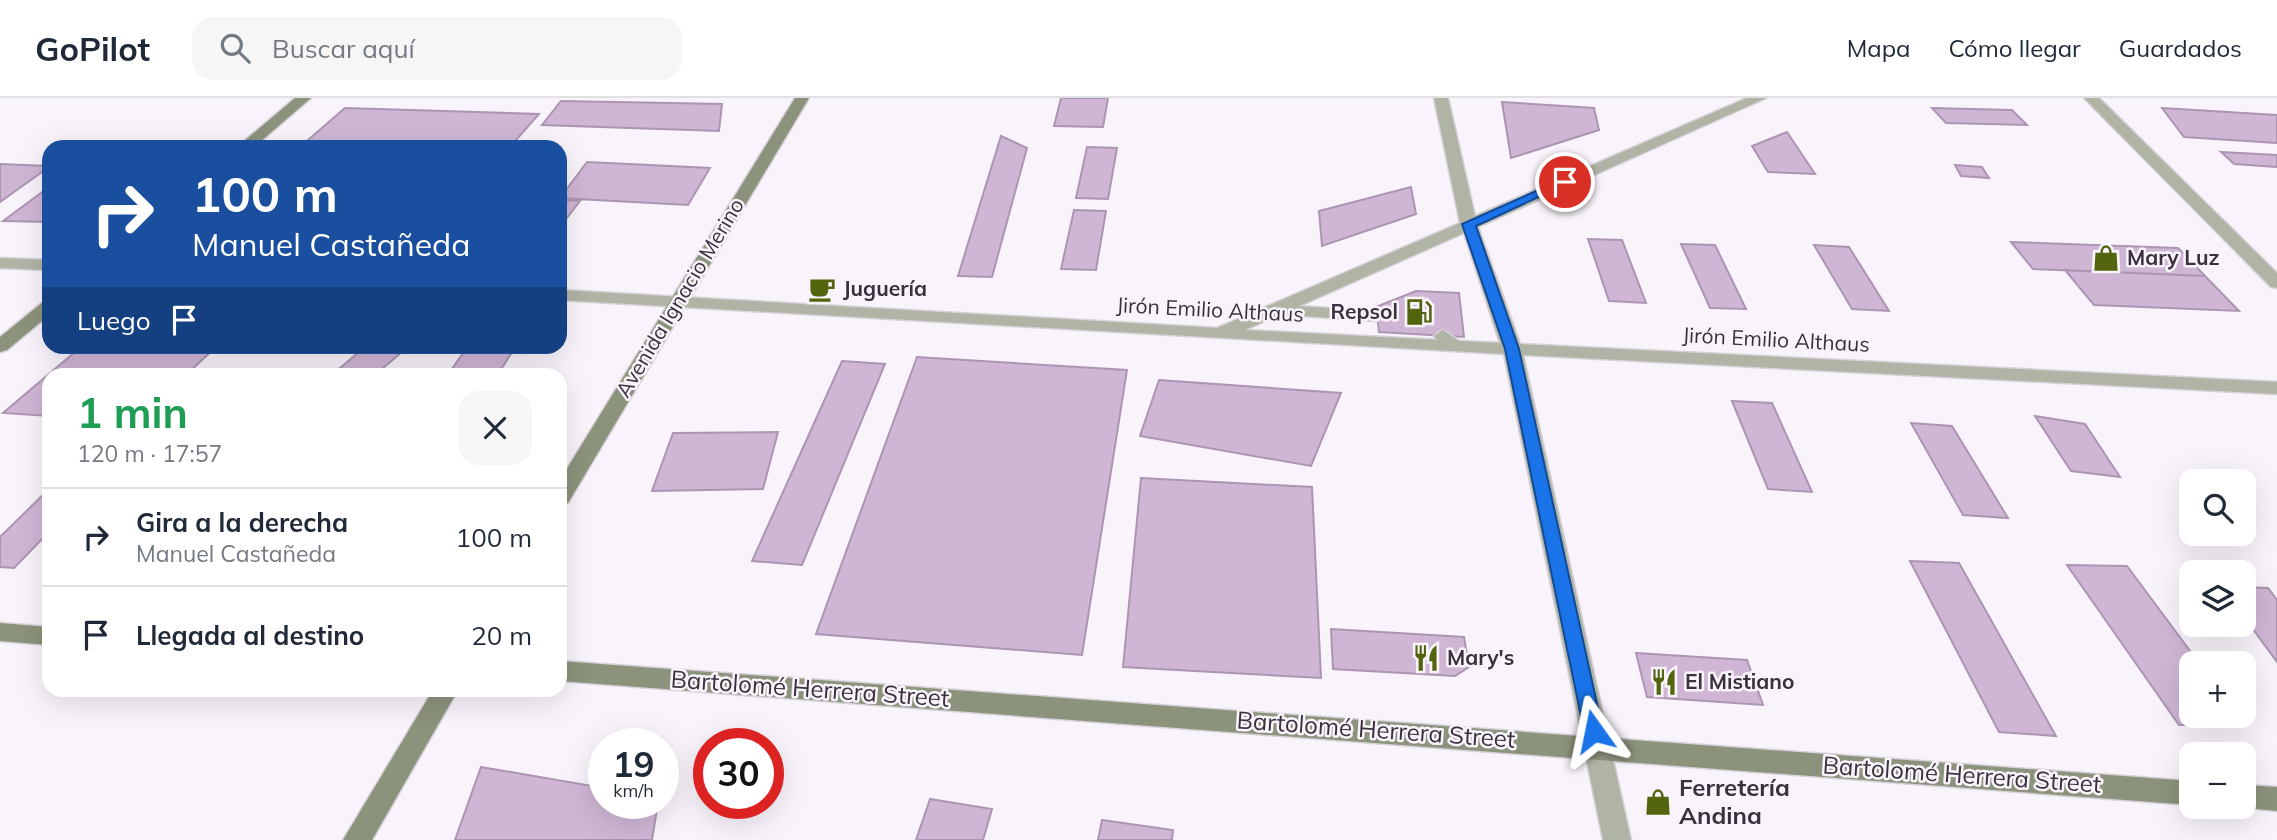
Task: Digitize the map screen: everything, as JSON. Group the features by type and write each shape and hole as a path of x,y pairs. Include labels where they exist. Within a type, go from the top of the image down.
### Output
{"street":[{"path":"253,140 304,98"},
{"name":"Avenida Ignacio Merino","path":"567,486 802,98"},
{"path":"1441,98 1469,224 1512,349 1617,840"},
{"path":"1219,334 1759,98"},
{"path":"2091,98 2277,283"},
{"path":"0,263 42,265"},
{"name":"Jirón Emilio Althaus","path":"567,295 1219,334 1450,341 1512,349 2277,388"},
{"path":"1279,310 1377,316"},
{"path":"0,346 42,312"},
{"path":"0,632 42,635"},
{"name":"Bartolomé Herrera Street","path":"567,672 1597,746 2179,792"},
{"path":"357,840 442,697"},
{"path":"2256,798 2277,799"}],"building":[{"path":"1061,98 1108,98 1103,127 1054,126"},
{"path":"561,101 722,104 719,131 542,125"},
{"path":"1502,102 1594,108 1599,130 1511,158"},
{"path":"345,108 539,114 516,140 308,140"},
{"path":"1932,108 2012,110 2027,125 1946,123"},
{"path":"2162,108 2277,115 2277,143 2184,137"},
{"path":"1787,132 1815,174 1768,172 1752,146"},
{"path":"1001,136 1027,148 992,277 958,276"},
{"path":"1087,147 1117,148 1108,199 1076,198"},
{"path":"2221,152 2277,155 2277,167 2234,164"},
{"path":"587,162 710,168 688,205 567,198 567,189"},
{"path":"0,164 42,166 42,172 0,202"},
{"path":"1955,165 1982,167 1989,178 1961,176"},
{"path":"1411,187 1416,214 1322,246 1319,211"},
{"path":"42,192 42,222 3,221"},
{"path":"567,200 580,201 567,218"},
{"path":"1074,210 1106,211 1096,270 1061,269"},
{"path":"1588,239 1622,240 1646,303 1609,301"},
{"name":"Mary Luz","path":"2011,242 2178,248 2205,276 2033,269"},
{"path":"1681,244 1715,245 1746,309 1710,308"},
{"path":"1814,245 1849,247 1889,311 1852,309"},
{"path":"2065,270 2205,276 2239,311 2094,305"},
{"name":"Repsol","path":"1416,291 1459,293 1464,337 1379,332 1376,307"},
{"path":"73,354 208,354 193,368 56,368"},
{"path":"357,354 400,354 383,368 340,368"},
{"path":"462,354 511,354 502,368 453,368"},
{"path":"917,357 1127,370 1082,655 816,634"},
{"path":"842,361 885,364 802,565 752,561"},
{"path":"42,380 42,416 3,413"},
{"path":"1159,380 1341,393 1311,466 1140,436"},
{"path":"1732,401 1772,403 1812,492 1768,489"},
{"path":"2035,416 2085,424 2120,477 2071,471"},
{"path":"1911,423 1952,426 2008,518 1963,515"},
{"path":"778,432 763,489 652,491 673,433"},
{"path":"1141,478 1312,487 1321,678 1123,667"},
{"path":"42,496 42,539 14,568 0,567 0,537"},
{"path":"1910,561 1959,563 2056,736 1999,732"},
{"path":"2067,565 2127,566 2190,651 2179,651 2179,725"},
{"path":"2256,588 2268,588 2277,600 2277,662 2256,633"},
{"path":"1331,629 1464,637 1469,667 1455,676 1333,669"},
{"path":"1636,653 1747,660 1763,705 1647,697"},
{"path":"481,767 588,785 588,819 655,819 652,840 455,840"},
{"path":"930,799 992,809 983,840 916,840"},
{"path":"1102,820 1173,830 1172,840 1098,840"}],"place":[{"name":"Mary Luz","path":"2106,258"},
{"name":"Juguería","path":"822,289"},
{"name":"Repsol","path":"1419,312"},
{"name":"Mary's","path":"1426,658"},
{"name":"El Mistiano","path":"1664,682"},
{"name":"Ferretería Andina","path":"1658,802"}],"route":[{"path":"1565,182 1469,224 1512,349 1594,731"}]}
